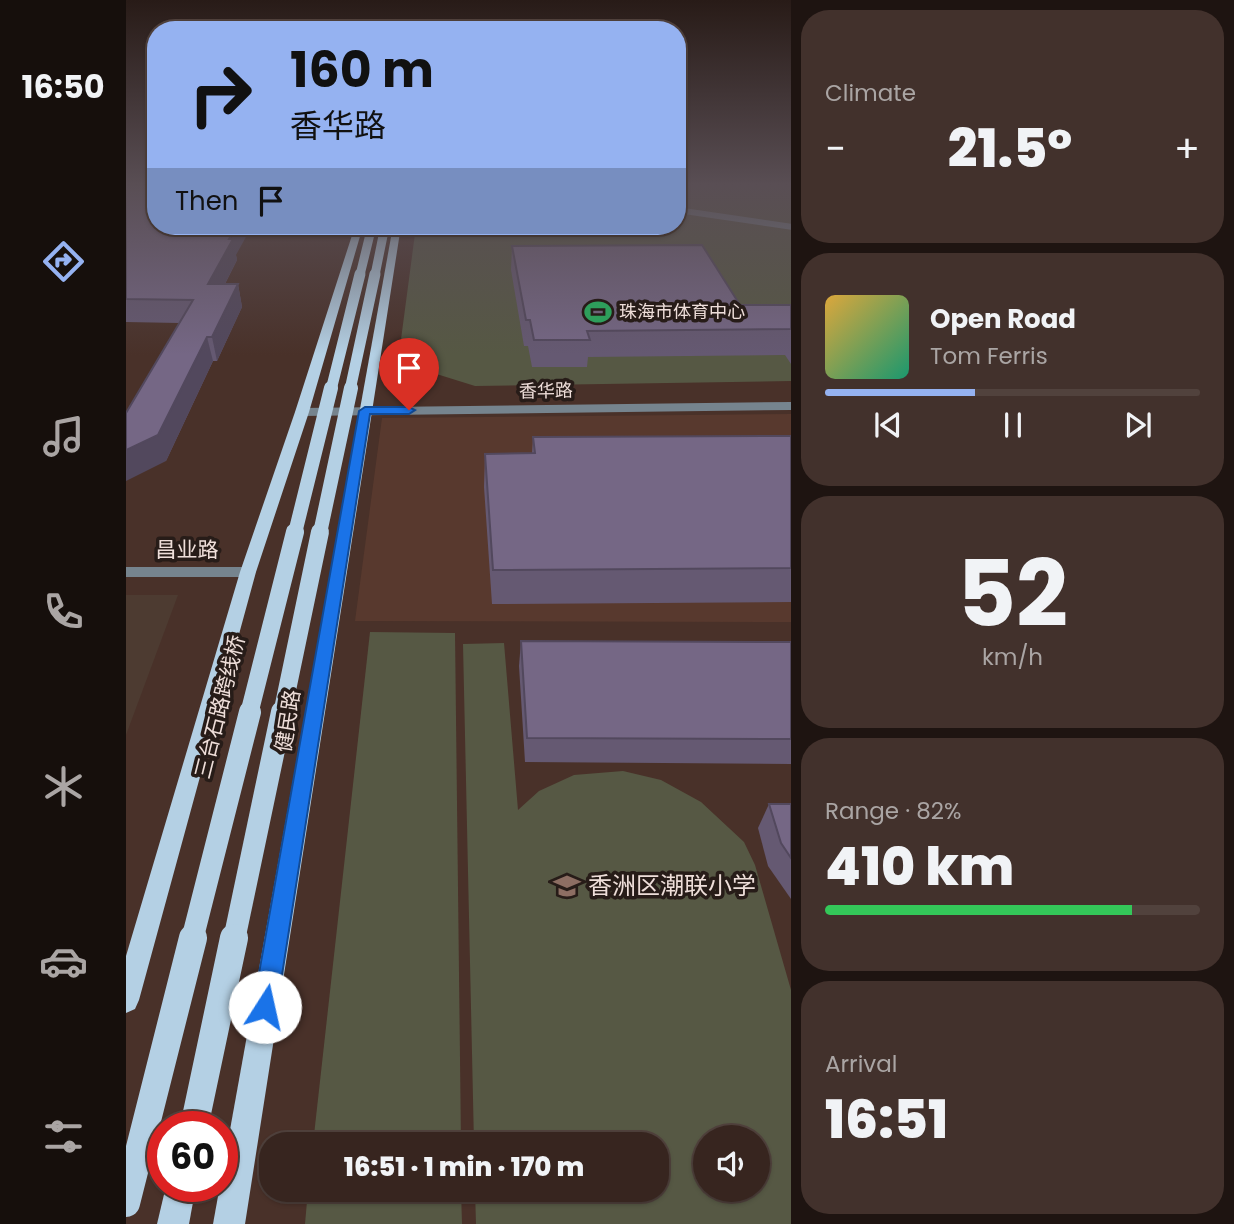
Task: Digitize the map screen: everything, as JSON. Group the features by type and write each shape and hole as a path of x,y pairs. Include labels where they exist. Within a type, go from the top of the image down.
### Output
{"main road":[{"path":"126,1000 248,572 302,412 354,241"},
{"name":"三台石路跨线桥","path":"126,1203 368,241"},
{"path":"197,1111 382,241"},
{"name":"健民路","path":"229,1224 394,241"},
{"path":"173,1224 178,1202"}],"street":[{"path":"369,384 373,393 384,401 427,410"},
{"name":"香华路","path":"302,412 791,406"},
{"path":"360,439 365,431 380,419 427,410"},
{"name":"昌业路","path":"126,572 248,572"}],"shaded area":[{"path":"791,414 791,622 355,621 382,418"},
{"path":"126,595 178,595 126,735"}],"green space":[{"name":"珠海市体育中心","path":"414,241 791,241 791,381 475,386 398,362"},
{"path":"370,632 455,633 461,1132 314,1132"},
{"path":"504,643 518,810 539,791 574,775 623,771 661,780 701,802 744,842 755,865 791,990 791,1224 476,1224 475,1202 669,1202 669,1132 474,1132 463,644"},
{"path":"307,1202 461,1202 462,1224 305,1224"}],"building":[{"path":"126,241 232,241 208,284 238,284 212,337 207,337 158,435 126,450 126,413 193,300 126,299"},
{"path":"702,245 740,305 791,305 791,329 587,331 590,340 534,340 530,320 526,320 512,246"},
{"path":"791,436 791,568 493,570 485,454 535,453 533,437"},
{"path":"521,641 791,642 791,739 527,738"},
{"path":"769,804 791,804 791,858 781,843"}],"place":[{"name":"珠海市体育中心","path":"598,312"},
{"name":"香洲区潮联小学","path":"567,886"}],"route":[{"path":"265,1007 365,411 409,410"}]}
